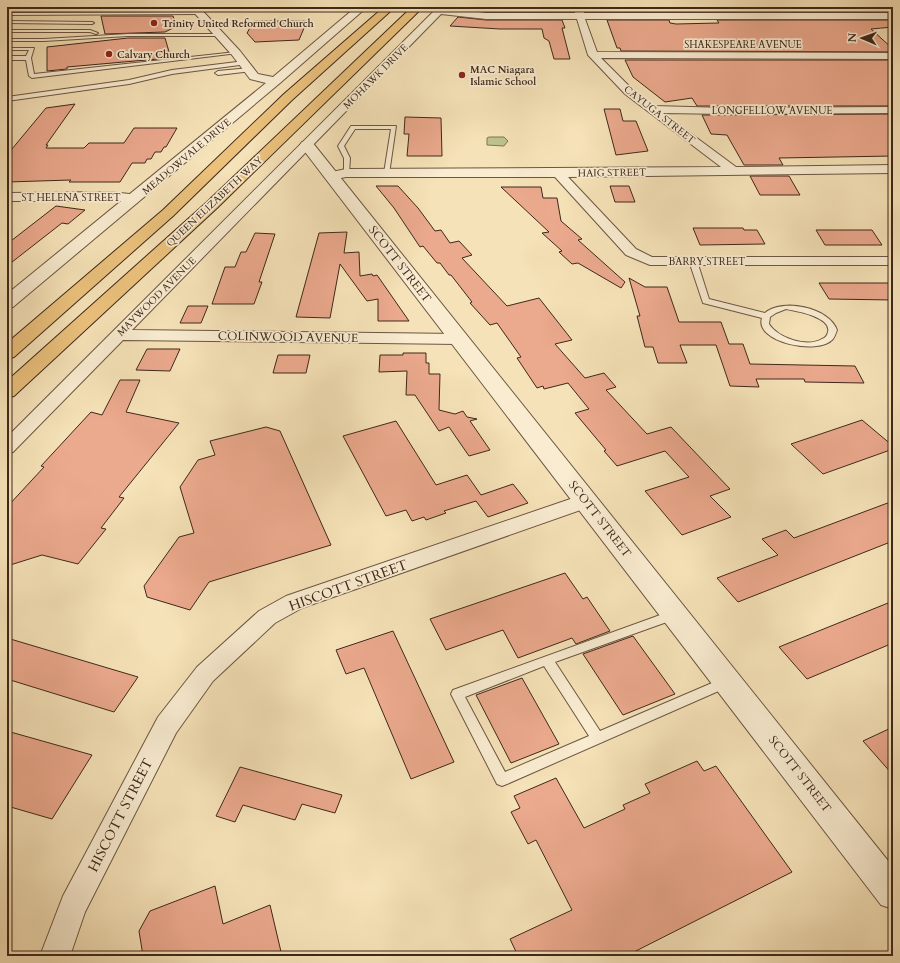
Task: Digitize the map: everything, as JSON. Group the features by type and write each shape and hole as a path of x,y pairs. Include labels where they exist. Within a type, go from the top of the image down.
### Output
{"highway":[{"name":"QUEEN ELIZABETH WAY","path":"7,353 168,213 288,97 390,7"},
{"name":"QUEEN ELIZABETH WAY","path":"7,392 184,230 418,7"},
{"path":"7,404 184,230"}],"street":[{"name":"MEADOWVALE DRIVE","path":"7,303 266,90 362,7"},
{"path":"684,7 689,16"},
{"path":"441,9 486,16 579,11 689,16 893,16"},
{"name":"MOHAWK DRIVE","path":"307,145 441,9"},
{"path":"197,10 250,70 256,83 266,90"},
{"name":"CAYUGA STREET","path":"579,11 593,55 629,92 732,170"},
{"name":"SHAKESPEARE AVENUE","path":"593,55 893,56"},
{"path":"250,70 276,81"},
{"name":"LONGFELLOW AVENUE","path":"651,109 727,111 893,110"},
{"name":"SCOTT STREET","path":"307,145 339,174 459,339 893,893"},
{"name":"MAYWOOD AVENUE","path":"7,448 307,145"},
{"name":"HAIG STREET","path":"339,174 893,169"},
{"name":"BARRY STREET","path":"558,173 631,252 650,261 893,261"},
{"name":"ST HELENA STREET","path":"7,197 112,196 134,198"},
{"name":"COLINWOOD AVENUE","path":"118,335 459,339"},
{"name":"HISCOTT STREET","path":"55,956 73,906 167,725 205,674 267,617 294,602 585,501"}],"lane":[{"path":"306,7 362,7"},
{"path":"7,14 197,10"},
{"path":"90,31 92,23 101,13"},
{"path":"7,22 92,23"},
{"path":"7,30 90,31 110,36"},
{"path":"7,40 44,40 110,36 220,35"},
{"path":"44,40 32,49 28,58 32,76 236,53"},
{"path":"7,49 32,49"},
{"path":"7,58 28,58"},
{"path":"210,74 250,70"},
{"path":"129,82 161,74 250,70"},
{"path":"7,99 129,82 172,79"},
{"path":"339,174 347,158 341,146 352,126 394,127 387,173"},
{"path":"693,261 706,301 766,316"},
{"path":"786,307 802,309 817,314 825,319 830,325 832,331 830,336 821,342 806,344 794,343 773,334 764,322 766,316 770,312 786,307"},
{"path":"674,615 457,694 502,780 727,682"},
{"path":"547,660 598,739"}],"green space":[{"path":"504,137 508,141 504,146 487,145 487,138"}],"building":[{"path":"99,7 169,7 171,11 100,11"},
{"path":"469,7 528,10 526,7 557,7 558,12 486,12 467,9"},
{"path":"708,7 893,7 893,12 711,12"},
{"path":"602,8 664,8 665,12 604,12"},
{"name":"Trinity United Reformed Church","path":"101,16 173,16 177,26 165,32 105,34"},
{"path":"458,17 486,20 562,20 565,28 562,28 570,59 554,59 549,41 544,38 542,29 500,29 450,26"},
{"path":"607,20 669,20 670,23 676,24 719,23 717,20 893,20 893,27 871,29 893,49 893,52 621,51 620,48 617,48"},
{"path":"254,21 307,21 299,40 255,42 247,33"},
{"name":"Calvary Church","path":"128,38 165,38 170,55 168,55 169,58 67,67 67,69 47,71 47,47"},
{"path":"625,60 893,60 893,106 697,106 692,98 665,102 633,77"},
{"path":"75,104 46,145 48,145 46,148 84,148 89,143 124,143 134,128 177,128 166,147 164,147 161,152 155,152 151,159 147,159 145,163 132,163 120,182 69,182 71,180 7,182 7,155 46,108"},
{"path":"604,109 620,109 623,121 636,121 648,151 616,155"},
{"path":"893,114 893,156 779,158 783,165 744,165 727,135 711,134 702,115"},
{"path":"405,117 441,118 442,156 407,156 409,134 404,134"},
{"path":"750,176 789,176 800,195 760,195"},
{"path":"376,186 398,186 418,208 435,231 441,230 450,243 459,241 472,255 462,258 507,306 539,298 572,340 555,344 585,378 604,373 616,387 606,390 647,434 671,427 730,489 710,496 731,517 682,535 645,491 689,477 665,451 617,466 604,451 606,450 575,413 589,409 568,383 544,389 543,386 537,388 517,358 521,357 497,323 490,325 470,303 472,302 451,275 449,275 440,263 437,263 423,246 420,247 394,208"},
{"path":"610,186 629,186 635,202 615,202"},
{"path":"501,187 541,187 543,198 557,198 561,221 582,239 578,240 625,282 621,288 578,263 572,264 559,252 562,251 542,233 549,232"},
{"path":"56,206 85,210 68,224 62,223 7,266 7,244"},
{"path":"693,228 743,228 744,230 757,230 765,244 700,245"},
{"path":"816,230 872,230 882,245 825,245"},
{"path":"347,232 344,253 359,252 360,276 372,274 373,276 377,275 409,321 378,321 378,299 367,301 340,264 330,318 296,317 319,233"},
{"path":"255,233 275,234 259,282 262,282 254,304 212,304 225,267 235,267 241,252 246,252"},
{"path":"629,278 645,287 667,287 679,322 721,322 729,344 743,344 750,364 855,366 864,383 805,382 804,379 756,379 759,387 730,386 716,345 680,345 687,363 658,363 653,347 645,347 637,316 640,316"},
{"path":"819,283 893,283 893,300 829,299"},
{"path":"188,306 208,306 201,323 180,323"},
{"path":"147,349 180,349 170,371 136,370"},
{"path":"403,353 426,353 426,363 429,363 429,374 440,374 439,410 455,414 463,411 467,417 477,419 470,421 490,450 469,456 449,427 439,431 415,395 406,395 407,371 379,372 380,355 403,355"},
{"path":"278,355 310,355 306,373 273,373"},
{"path":"120,380 140,380 126,412 179,423 119,497 124,498 101,528 106,529 78,564 42,555 7,566 7,507 44,467 41,466 91,412 102,415"},
{"path":"862,420 893,446 893,449 823,474 791,444"},
{"path":"396,421 436,485 467,475 481,495 513,484 528,503 488,517 476,501 444,511 446,513 426,520 424,517 412,521 406,510 386,516 343,436"},
{"path":"266,427 280,431 331,545 209,582 190,610 147,597 144,586 179,537 194,533 180,487 198,460 215,455 210,441"},
{"path":"893,501 893,541 738,602 717,578 778,555 762,539 786,530 794,538"},
{"path":"565,573 583,599 587,597 610,631 576,644 572,638 518,658 503,630 446,650 430,619"},
{"path":"893,601 893,643 807,679 779,647"},
{"path":"393,631 454,762 411,779 364,668 346,674 336,650"},
{"path":"633,636 675,694 623,715 583,654"},
{"path":"7,638 138,677 114,712 7,679"},
{"path":"522,678 559,744 511,763 476,695"},
{"path":"893,727 893,775 863,741"},
{"path":"7,731 92,755 52,819 7,806"},
{"path":"697,761 704,771 716,766 792,872 626,956 518,956 510,939 572,910 536,840 528,844 511,812 520,808 514,796 556,778 584,828 625,809 623,805 650,793 645,784"},
{"path":"240,767 342,795 335,813 302,804 295,820 243,805 235,822 216,816"},
{"path":"215,886 223,924 270,905 282,956 143,956 139,931 150,911"}],"place":[{"name":"Trinity United Reformed Church","path":"154,23"},
{"name":"Calvary Church","path":"109,54"},
{"name":"MAC Niagara Islamic School","path":"462,75"}]}
